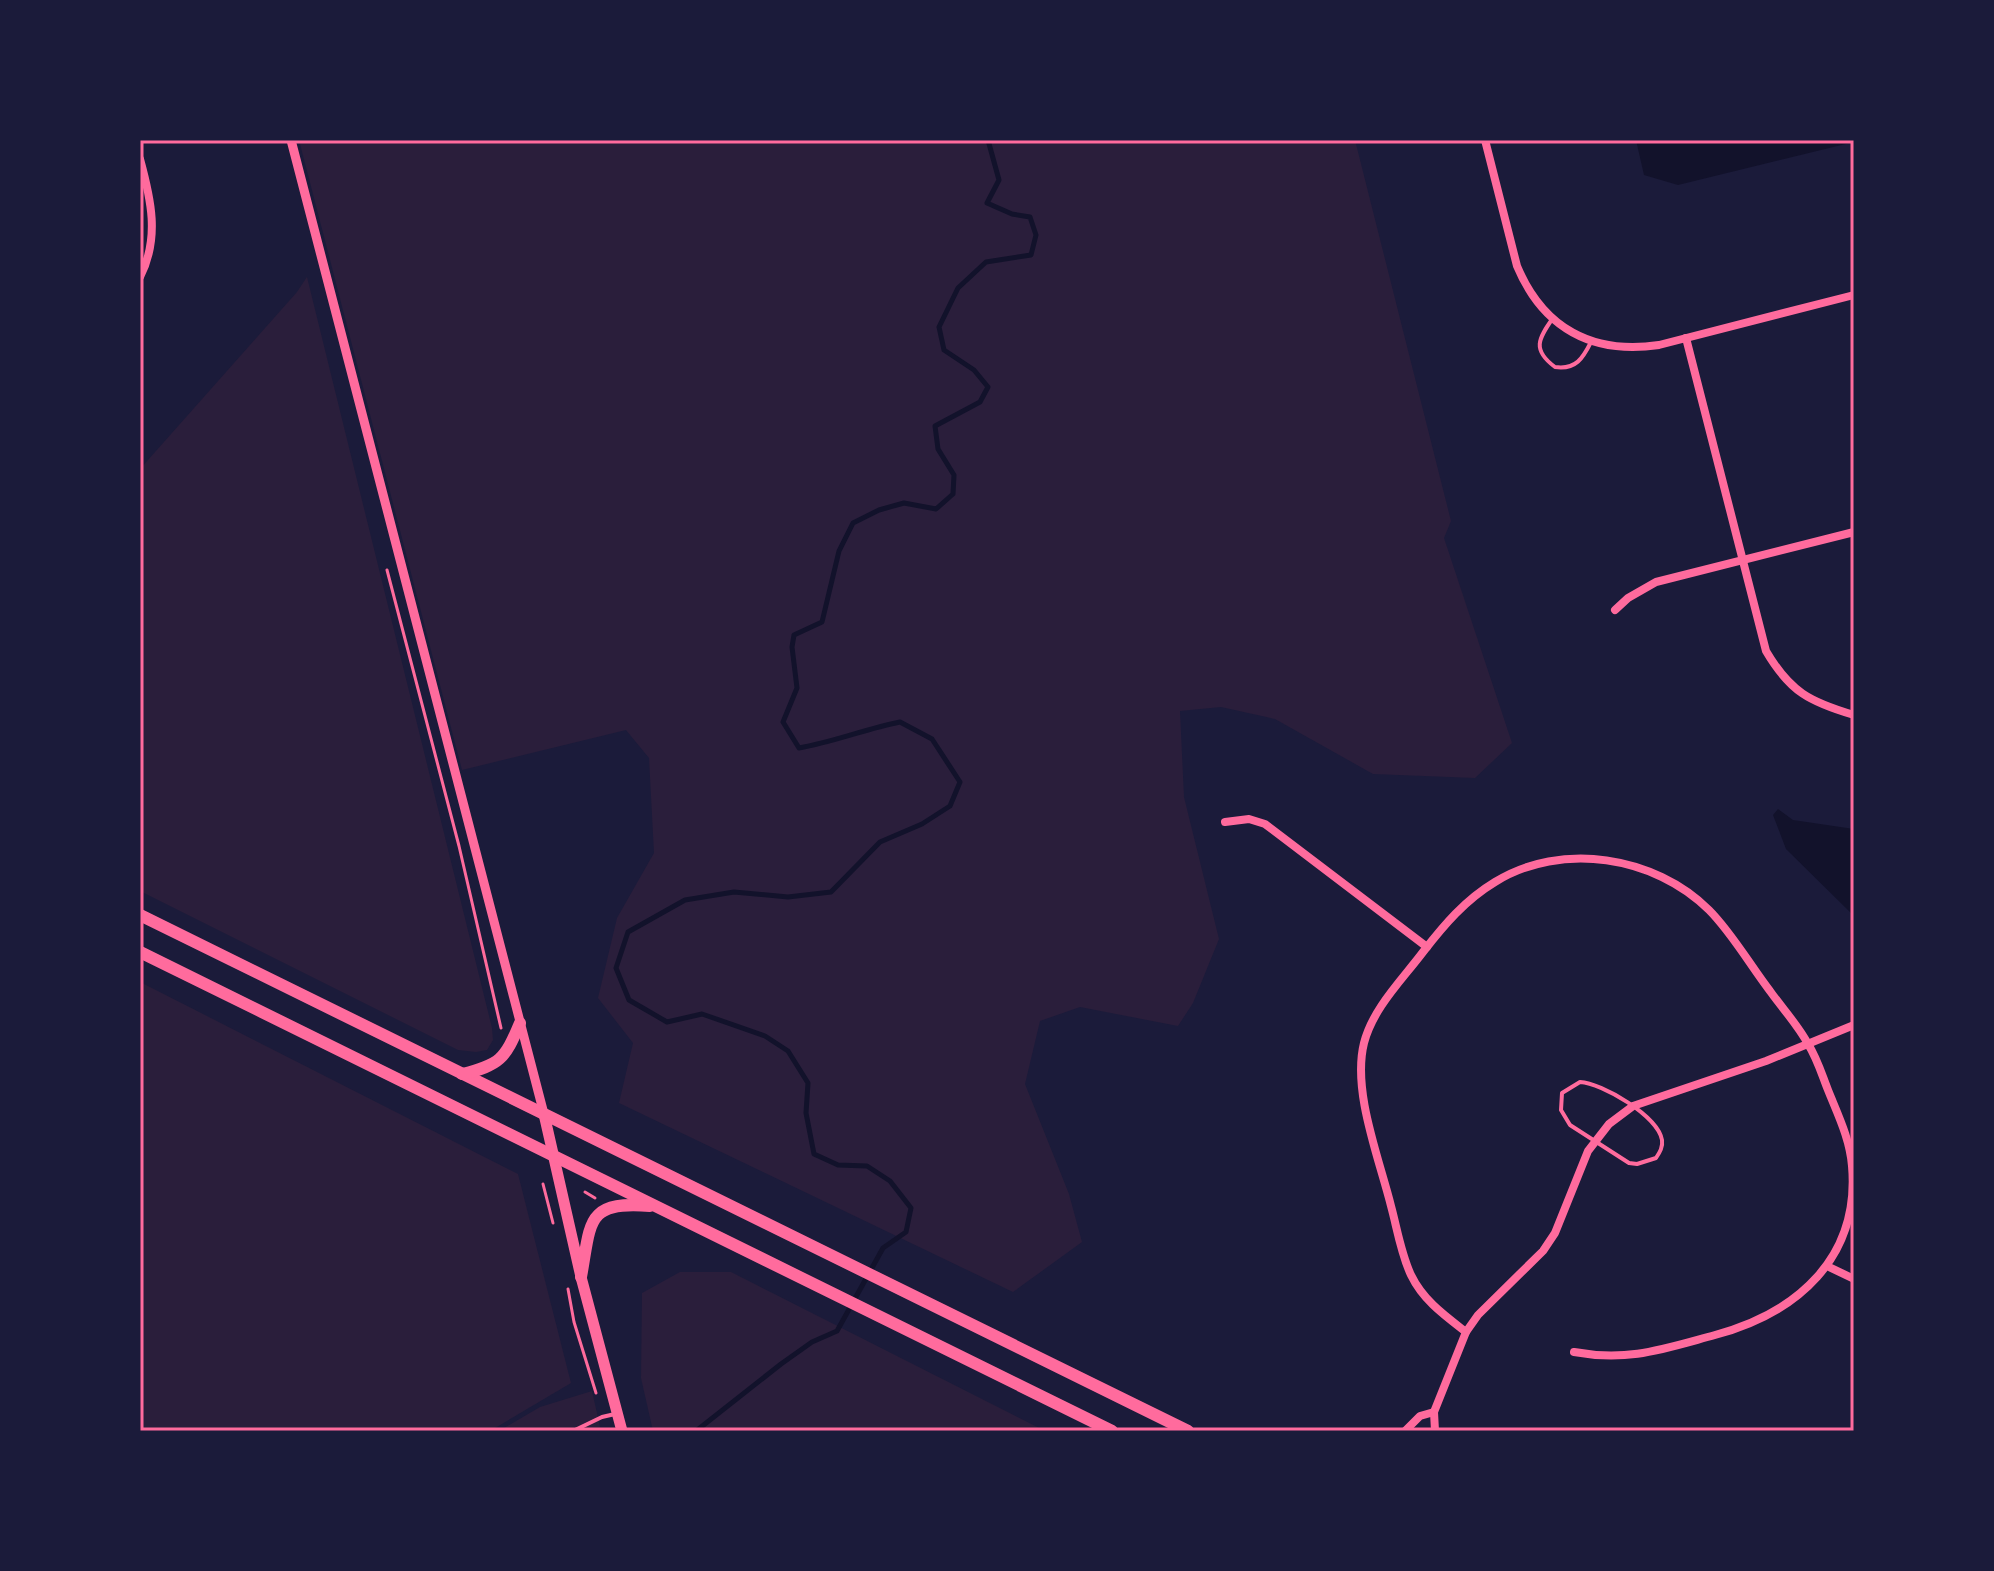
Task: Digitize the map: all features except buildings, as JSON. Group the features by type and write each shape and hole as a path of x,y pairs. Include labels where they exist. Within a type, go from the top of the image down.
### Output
{"main road":[{"path":"140,915 1188,1431"},
{"path":"140,952 1112,1431"},
{"path":"462,1074 499,1061 509,1048 520,1023"},
{"path":"544,1114 581,1277 622,1431"},
{"path":"581,1277 590,1226 604,1209 618,1205 657,1207"}],"street":[{"path":"291,140 544,1114"},
{"path":"1485,140 1517,266 1533,296 1553,318 1591,342 1630,348 1686,338 1854,295"},
{"path":"140,159 153,212 152,244 140,277"},
{"path":"1686,338 1766,651 1779,673 1802,696 1818,705 1854,715"},
{"path":"1615,610 1628,598 1656,582 1854,532"},
{"path":"1225,822 1249,819 1265,824 1427,947"},
{"path":"1466,1332 1435,1309 1411,1275 1366,1109 1361,1064 1365,1041 1377,1012 1427,947 1467,902 1497,880 1529,867 1566,859 1608,860 1644,869 1679,885 1711,911 1809,1045 1845,1131 1852,1165 1847,1215 1839,1242 1827,1266 1797,1298 1743,1327 1649,1353 1600,1357 1574,1352"},
{"path":"1435,1431 1434,1412 1466,1332 1478,1315 1543,1251 1555,1233 1588,1151 1609,1124 1633,1106 1809,1045 1854,1025"},
{"path":"1827,1266 1854,1279"},
{"path":"1405,1431 1420,1416 1434,1412"}],"lane":[{"path":"1553,318 1541,334 1539,345 1543,357 1555,367 1576,365 1591,342"},
{"path":"1580,1082 1588,1082 1633,1106 1658,1130 1662,1145 1656,1158 1637,1164 1629,1163 1595,1141 1577,1131 1564,1117 1560,1103 1562,1093 1580,1082"},
{"path":"573,1431 617,1413"}],"path":[{"path":"386,565 459,846 501,1032"}],"shaded area":[{"path":"299,140 1355,140 1451,521 1444,538 1512,743 1475,778 1373,774 1275,719 1221,707 1180,711 1184,797 1219,939 1193,1003 1178,1026 1080,1007 1040,1021 1025,1084 1069,1194 1082,1242 1013,1292 619,1103 633,1043 598,998 617,918 654,853 649,758 626,730 462,770"},
{"path":"1636,140 1854,142 1678,185 1644,175"},
{"path":"307,277 492,1028 493,1040 487,1050 458,1050 140,891 140,469"},
{"path":"1778,809 1793,820 1854,829 1854,916 1786,849 1773,815"},
{"path":"140,982 518,1174 571,1383 490,1431 140,1431"},
{"path":"680,1272 731,1272 1045,1431 653,1431 641,1378 642,1293"},
{"path":"592,1391 601,1431 499,1431 540,1407"}],"waterway":[{"path":"696,1431 812,1342 837,1331 883,1248 906,1232 911,1208 890,1181 867,1166 838,1165 814,1154 806,1113 808,1083 788,1051 765,1036 702,1014 667,1022 629,1000 616,968 628,932 685,900 734,892 788,897 831,892 880,842 922,824 950,806 960,782 932,739 900,722 799,748 783,722 797,688 792,647 794,635 822,622 839,551 853,523 879,510 904,503 936,509 953,494 954,475 938,449 935,426 980,402 988,387 974,370 944,350 939,327 958,288 986,262 1031,255 1036,235 1030,217 1012,214 987,203 999,180 988,140"}]}
